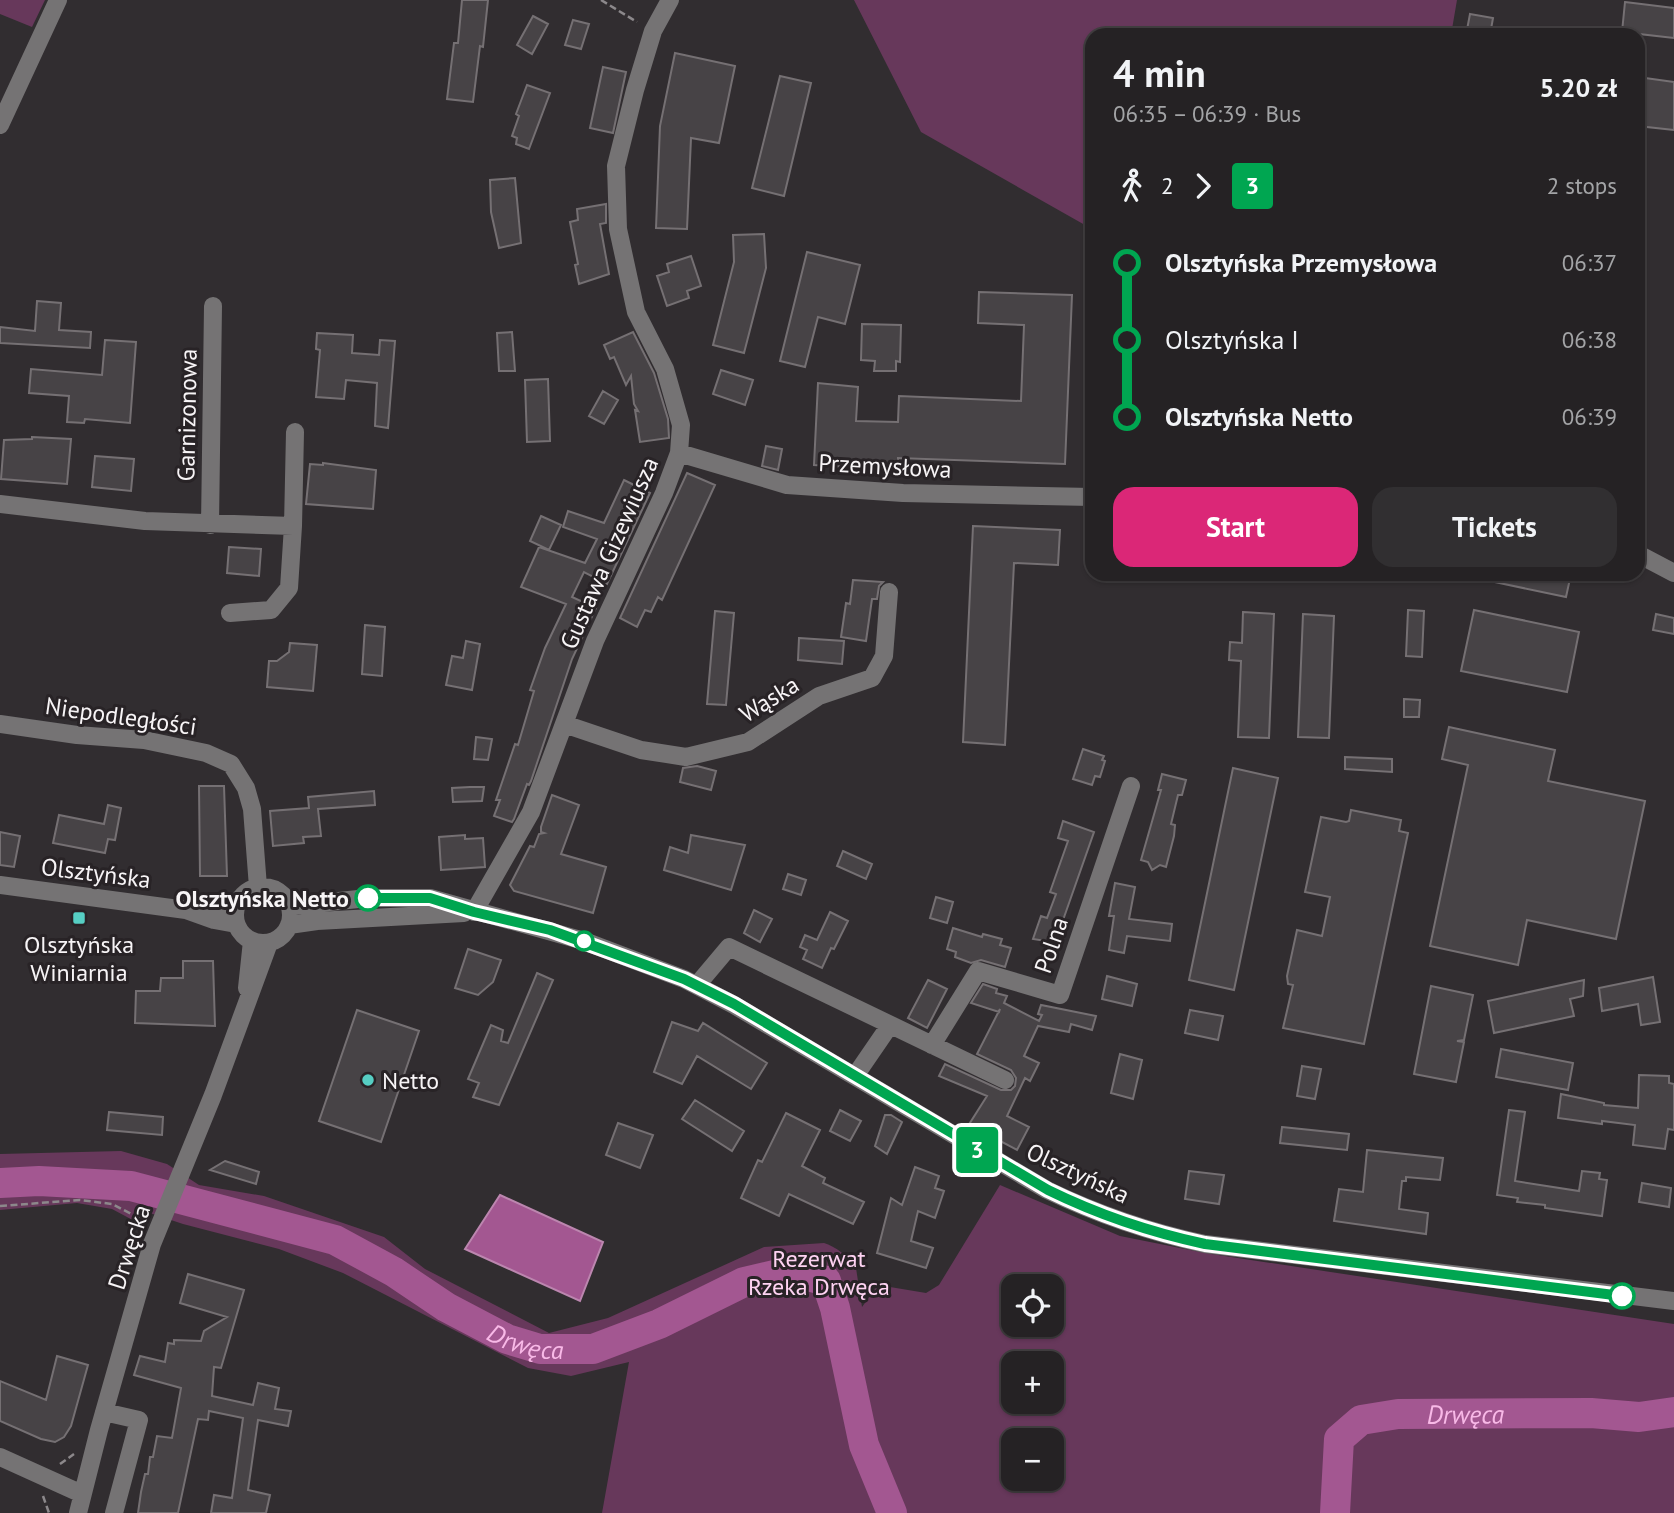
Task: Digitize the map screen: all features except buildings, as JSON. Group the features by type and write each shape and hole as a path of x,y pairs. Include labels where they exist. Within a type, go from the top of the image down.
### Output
{"street":[{"path":"0,125 58,0"},
{"name":"Gustawa Gizewiusza","path":"474,912 531,812 595,641 664,493 679,453 681,425 665,369 636,312 618,229 616,166 653,31 670,0"},
{"name":"Garnizonowa","path":"210,525 213,306"},
{"path":"230,613 271,610 289,588 295,432"},
{"name":"Przemysłowa","path":"679,453 787,485 903,493 1085,498"},
{"path":"0,504 145,521 293,526"},
{"path":"1645,558 1674,573"},
{"name":"Wąska","path":"564,724 641,750 686,757 748,742 819,696 872,678 884,656 889,592"},
{"name":"Niepodległości","path":"0,724 77,735 144,740 206,752 231,764 246,788 252,810 258,887"},
{"name":"Polna","path":"932,1045 978,971 1060,995 1131,786"},
{"name":"Olsztyńska","path":"0,885 186,910 236,924"},
{"path":"258,887 274,889 281,893 290,906 289,925 282,936 260,942 239,931 234,916 243,894 258,887"},
{"name":"Olsztyńska","path":"290,906 368,898 430,898 584,941 698,985 1048,1190 1084,1208 1162,1235 1232,1247 1674,1301"},
{"name":"Olsztyńska","path":"186,910 217,904 237,904"},
{"name":"Olsztyńska","path":"289,925 474,912"},
{"name":"Drwęcka","path":"78,1513 152,1244 155,1219 180,1176 265,958 260,942"},
{"path":"698,985 729,947 1006,1080"},
{"path":"855,1076 890,1025"},
{"path":"104,1412 139,1420 114,1513"},
{"path":"0,1457 82,1494"}],"path":[{"path":"601,0 653,31"},
{"path":"0,1206 80,1200 112,1204 155,1219"},
{"path":"41,1492 49,1513"}],"green space":[{"path":"0,0 45,0 32,27 0,14"},
{"path":"854,0 1457,0 1452,28 1085,28 1085,225 921,132"},
{"name":"Rezerwat Rzeka Drwęca","path":"121,1151 167,1164 199,1185 264,1196 384,1237 425,1269 549,1333 608,1318 764,1247 824,1243 837,1249 856,1268 862,1307 878,1285 926,1293 939,1285 1000,1185 1120,1236 1205,1253 1674,1324 1674,1513 602,1513 629,1362 571,1376 528,1368 343,1273 279,1249 147,1212 142,1225 112,1209 77,1203 0,1210 0,1154"}],"shaded area":[{"path":"500,1195 603,1242 580,1301 465,1249"}],"waterway":[{"name":"Drwęca","path":"0,1183 39,1181 131,1186 335,1240 394,1272 446,1307 507,1339 540,1349 593,1349 659,1324 744,1282 791,1271 826,1281 835,1308 864,1445 892,1513"},
{"name":"Drwęca","path":"1335,1513 1339,1439 1361,1420 1398,1414 1591,1413 1639,1417 1674,1412"}],"bus line":[{"name":"3","path":"368,898 430,898 474,912 550,930 654,966 734,1004 1048,1190 1084,1208 1126,1224 1205,1244 1622,1296"}],"place":[{"name":"Olsztyńska Netto","path":"368,898"},
{"name":"Olsztyńska Winiarnia","path":"79,918"},
{"name":"Netto","path":"368,1080"}]}
